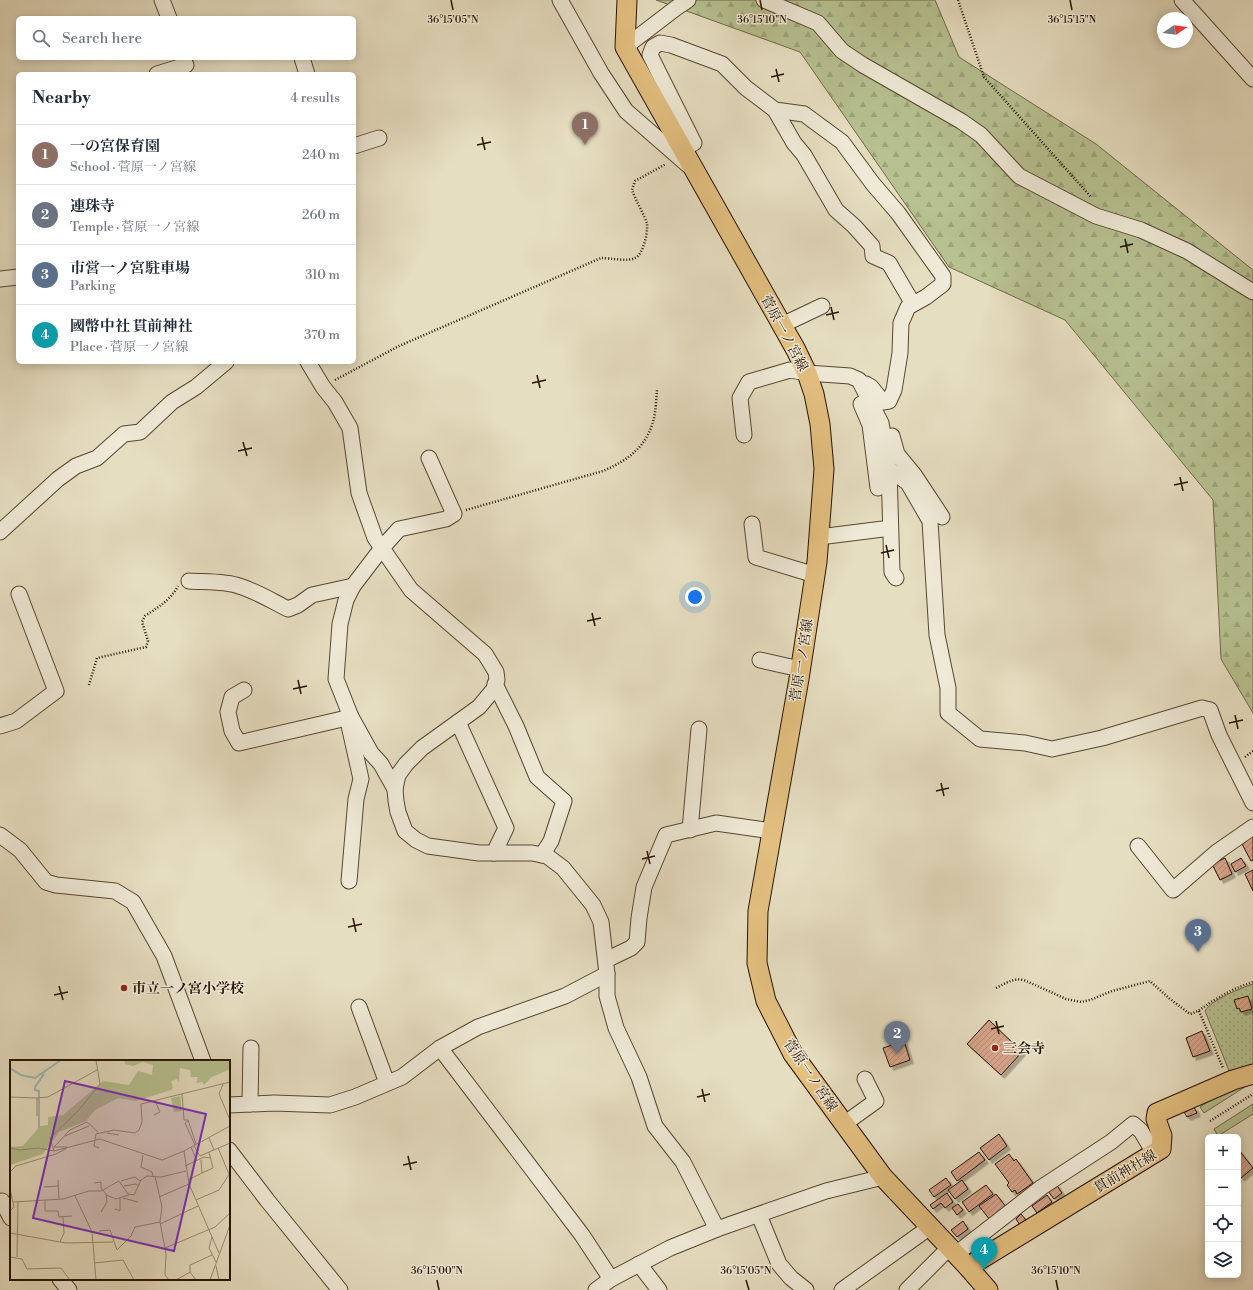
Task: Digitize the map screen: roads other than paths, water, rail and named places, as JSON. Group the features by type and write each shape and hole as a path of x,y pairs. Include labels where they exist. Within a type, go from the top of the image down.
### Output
{"main road":[{"path":"626,48 627,0"},
{"name":"菅原一ノ宮線","path":"626,48 681,153 694,171 796,350 807,373 814,394 820,424 824,469 815,575 758,911 757,963 766,1002 793,1054 883,1177 988,1290"},
{"name":"貫前神社線","path":"958,1256 1161,1149 1162,1136 1156,1119 1157,1113 1229,1082 1253,1074"}],"street":[{"path":"162,0 168,16"},
{"path":"560,0 601,73 626,111 681,153 694,143 650,55 652,47 660,43 670,45 722,64 746,88 775,110 794,143 804,155 836,210 854,226 872,246 873,256 888,263 913,304"},
{"path":"626,48 688,0"},
{"path":"764,0 818,23 842,51 863,65 976,131 1019,176 1096,216 1141,230 1186,251 1253,292"},
{"path":"1182,0 1253,79"},
{"path":"303,60 306,72"},
{"path":"164,72 186,66"},
{"path":"775,110 804,114 842,142 873,184 898,213 943,276 943,284 926,297 908,307 901,323 900,353 894,390 889,401 883,402"},
{"path":"356,145 379,138"},
{"path":"0,279 16,277"},
{"path":"782,325 822,306"},
{"path":"0,532 58,479 76,466 97,458 124,434 140,432 172,402 196,387 224,364"},
{"path":"309,364 323,387 335,402 350,428 358,493 375,538 411,590 485,654 496,672 496,684 479,707 422,748 406,764 398,775 395,789 398,812 405,831 416,840 428,846 479,853 532,853 547,856 563,868 594,905 602,922 607,967 607,996 616,1028 639,1077 655,1126 684,1162 716,1229"},
{"path":"744,435 740,398 749,382 790,370 855,378 871,387 883,402 897,454 915,476 942,517"},
{"path":"855,378 880,423 889,469 892,572 896,578"},
{"path":"855,378 870,425 878,488"},
{"path":"361,779 349,717 336,679 340,624 346,600 353,586 382,548 400,529 446,519 454,514 429,458"},
{"path":"889,469 908,483 930,521 937,635 948,688 948,713 980,739 1025,743 1052,749 1102,738 1202,708 1210,710 1218,735 1253,803"},
{"path":"752,524 756,557 815,575"},
{"path":"819,537 883,529"},
{"path":"189,581 238,585 288,609 298,605 312,595 353,586"},
{"path":"0,726 16,722 56,692 20,594"},
{"path":"760,660 800,670"},
{"path":"496,684 516,726 537,777 564,801 551,841 542,855"},
{"path":"244,690 232,698 228,712 232,732 239,743 349,717"},
{"path":"349,717 369,749 381,764 395,789"},
{"path":"458,722 506,828 494,853"},
{"path":"690,830 699,729"},
{"path":"349,881 356,799 369,749"},
{"path":"230,1105 274,1103 330,1105 355,1097 402,1077 440,1048 478,1027 565,996 607,967 637,942 644,887 666,835 716,824 772,831"},
{"path":"1138,846 1173,890 1217,852 1253,827"},
{"path":"0,835 20,850 46,882 56,885 116,891 134,902 164,956 203,1060"},
{"path":"359,1008 387,1083"},
{"path":"250,1104 251,1048"},
{"path":"440,1048 582,1235 611,1279"},
{"path":"844,1124 876,1101 865,1079"},
{"path":"907,1290 958,1256 1042,1187 1111,1142 1133,1124 1141,1131 1154,1153"},
{"path":"230,1151 267,1200 340,1290"},
{"path":"596,1290 611,1279 670,1248 716,1229 826,1191 883,1177"},
{"path":"4,1199 10,1215"},
{"path":"759,1214 779,1264 790,1278 806,1290"},
{"path":"842,1290 930,1227"},
{"path":"639,1264 659,1290"},
{"path":"61,1280 69,1290"}],"place":[{"name":"一の宮保育園","path":"585,145"},
{"name":"市営一ノ宮駐車場","path":"1198,952"},
{"name":"市立一ノ宮小学校","path":"124,988"},
{"name":"三会寺","path":"995,1048"},
{"name":"連珠寺","path":"897,1054"},
{"name":"國幣中社 貫前神社","path":"984,1270"}]}
